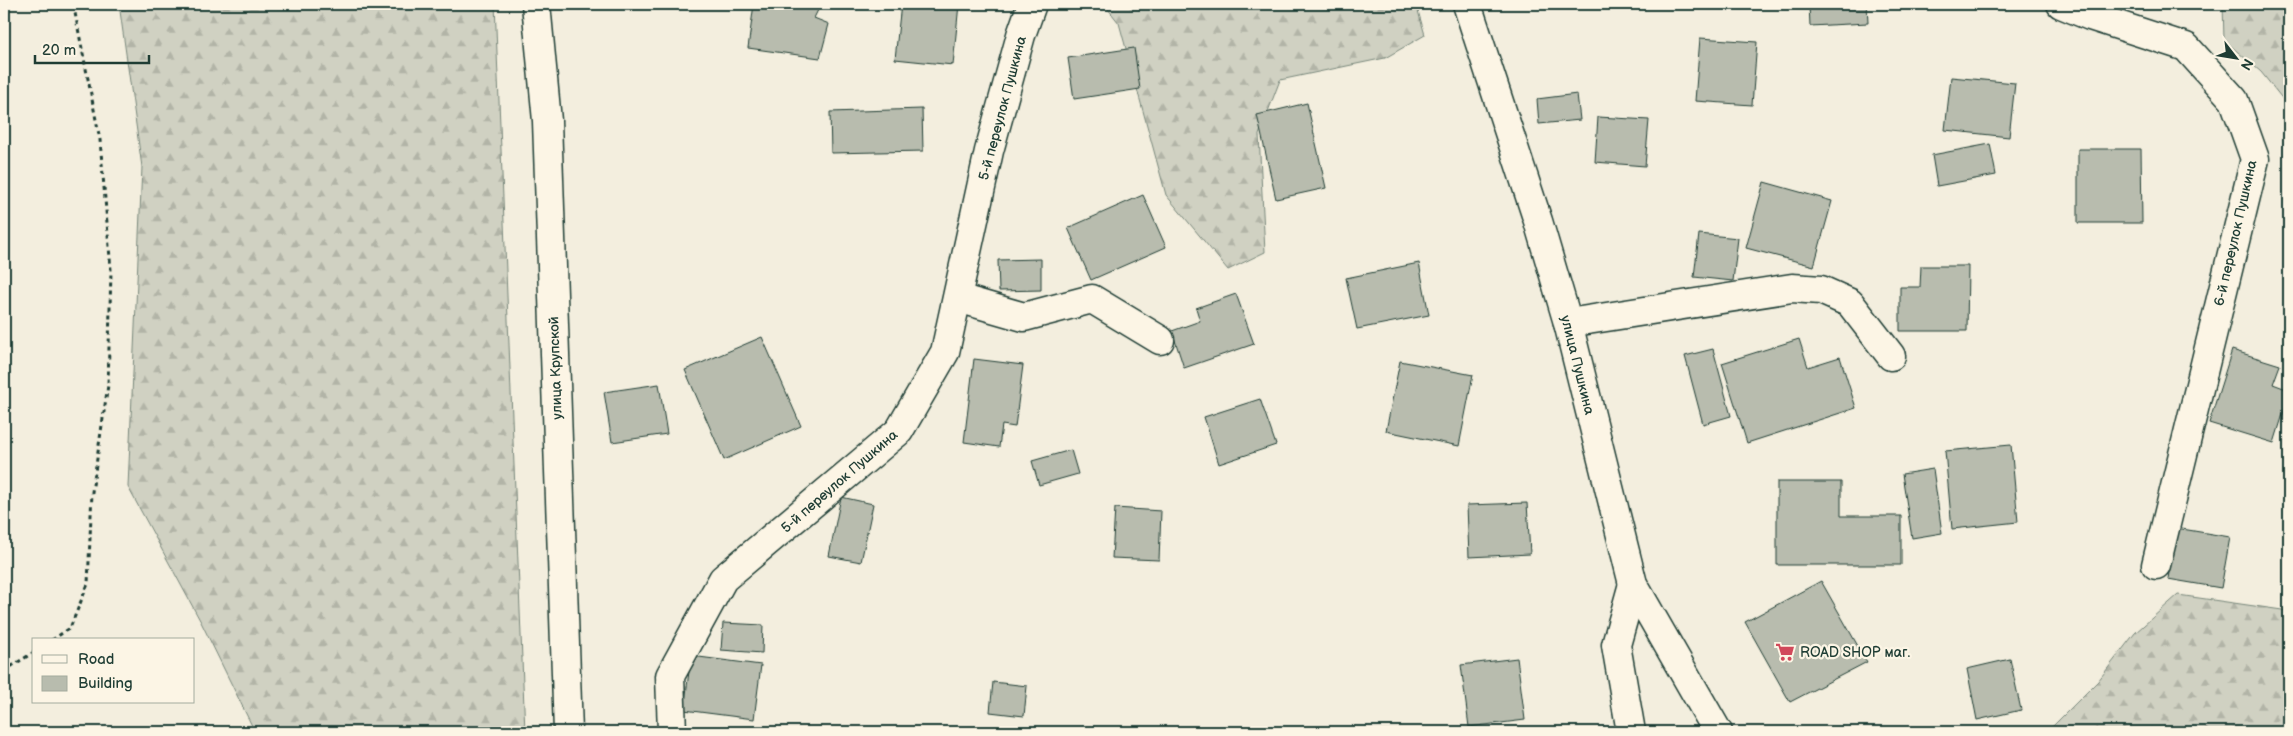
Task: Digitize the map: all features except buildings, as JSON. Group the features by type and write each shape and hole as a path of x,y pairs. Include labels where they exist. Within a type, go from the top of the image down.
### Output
{"main road":[{"name":"улица Крупской","path":"536,4 547,121 568,732"},
{"name":"5-й переулок Пушкина","path":"672,732 670,676 723,579 898,431 945,352 989,151 1021,35 1032,4"},
{"name":"улица Пушкина","path":"1467,4 1538,221 1568,323 1633,584 1616,645 1630,732"},
{"name":"6-й переулок Пушкина","path":"2062,4 2090,16 2186,47 2234,100 2255,159 2156,566"},
{"path":"1568,323 1792,288 1821,290 1850,303 1891,356"},
{"path":"958,298 1024,316 1092,300 1160,340"},
{"path":"1633,584 1718,732"}],"path":[{"path":"55,638 70,628 88,584 92,492 108,385 111,270 109,242 100,140 75,13 77,4"},
{"path":"4,671 32,653"}],"green space":[{"path":"119,4 495,4 525,732 255,732 201,622 128,487 142,167"},
{"path":"1104,4 1416,4 1425,35 1385,58 1280,80 1259,135 1265,252 1228,270 1166,195 1119,23"},
{"path":"2223,4 2289,4 2289,107 2261,72 2224,40"},
{"path":"2178,595 2289,611 2289,732 2054,732 2052,727 2098,681 2135,633"}],"place":[{"name":"ROAD SHOP маг.","path":"1785,652"}]}
